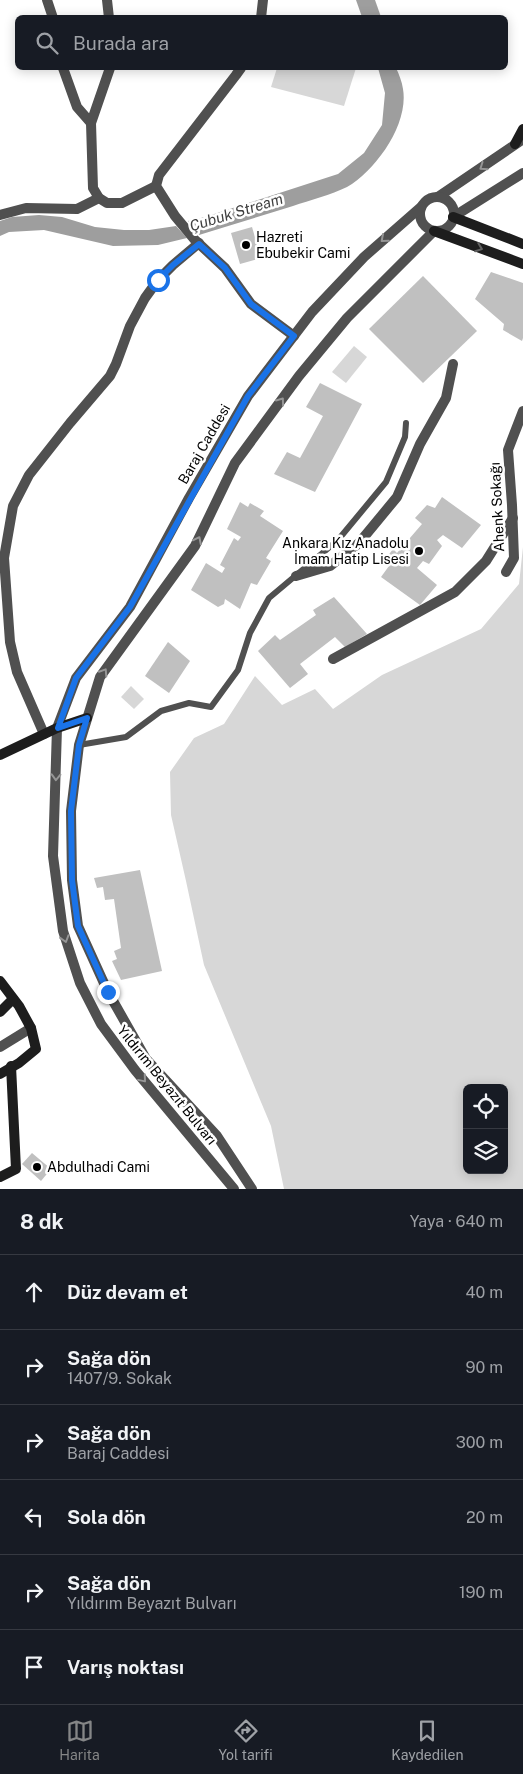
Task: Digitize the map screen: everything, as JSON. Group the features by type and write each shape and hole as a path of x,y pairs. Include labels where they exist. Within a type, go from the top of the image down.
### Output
{"street":[{"path":"46,0 52,15"},
{"path":"107,0 109,15"},
{"path":"261,15 263,0"},
{"path":"64,70 77,107 91,123"},
{"path":"109,70 91,123 93,188 99,198 107,203 122,203 156,186"},
{"path":"239,70 159,175 156,186 175,216 197,242 225,268 251,304 294,336"},
{"path":"523,129 519,141 438,197 426,201 421,207 420,217 429,229 523,264"},
{"path":"0,755 58,728 87,718 100,677 195,546 236,463 299,376 347,318 434,231 444,229 453,217 523,173"},
{"path":"438,197 452,206 453,217"},
{"path":"0,215 26,208 77,209 99,198"},
{"name":"Baraj Caddesi","path":"58,728 76,678 130,607 248,396 312,312 364,257 421,207"},
{"path":"453,217 523,244"},
{"path":"44,734 17,672 10,642 4,558 13,506 29,475 110,376 130,326 145,298 158,280 197,242"},
{"path":"296,576 330,566 359,544 397,497 420,444 446,398 453,364"},
{"name":"Ahenk Sokağı","path":"506,572 514,558 508,450 523,411"},
{"path":"333,659 455,592 486,560 512,518"},
{"name":"Yıldırım Beyazıt Bulvarı","path":"87,718 79,745 71,811 72,880 78,926 108,992 146,1059 217,1136 252,1189"},
{"name":"Yıldırım Beyazıt Bulvarı","path":"58,728 53,856 63,931 80,983 101,1024 112,1040 234,1189"},
{"path":"0,981 20,1006 31,1028 36,1049 19,1063 0,1074"},
{"path":"0,1012 14,998"},
{"path":"0,1047 31,1028"},
{"path":"0,1177 16,1170 11,1066"}],"lane":[{"path":"79,745 126,737 161,711 189,703 211,706 238,670 250,633 269,598 338,540 386,482 405,437 406,423"}],"shaded area":[{"path":"276,70 355,70 344,106 271,87"},
{"path":"354,346 367,357 346,383 332,372"},
{"path":"523,547 523,1189 284,1189 271,1126 204,965 171,815 170,772 194,738 224,724 255,676 282,705 315,689 333,709 382,675 481,629 519,584"},
{"path":"131,686 144,699 134,709 121,697"}],"water":[{"path":"356,0 375,0 380,15 361,15"},
{"name":"Çubuk Stream","path":"379,70 397,70 403,86 404,103 396,131 379,158 347,187 281,210 199,235 188,221 338,174 364,153 382,125 385,93"},
{"path":"39,215 62,217 95,227 124,230 149,230 176,226 187,238 158,245 113,246 44,230 9,232 0,236 0,221 12,217"}],"building":[{"name":"Hazreti Ebubekir Cami","path":"252,227 261,258 240,264 231,233"},
{"path":"491,272 523,283 522,341 503,330 504,324 475,299"},
{"path":"423,276 477,331 423,383 369,329"},
{"path":"320,383 362,404 315,492 274,474 287,452 300,458 323,416 306,407"},
{"name":"Ankara Kız Anadolu İmam Hatip Lisesi","path":"442,497 481,525 462,548 443,535 437,540 442,546 429,564 423,561 417,568 437,585 420,605 381,577 389,566 384,561 393,549 397,553 422,524 415,518 427,505 435,508"},
{"path":"240,502 248,507 250,503 264,511 260,516 283,531 266,558 271,561 257,585 251,583 240,609 225,599 224,604 218,607 191,590 206,563 222,573 225,568 220,565 234,538 238,541 241,537 227,529"},
{"path":"334,597 367,634 345,647 335,637 300,664 308,674 290,688 258,651 275,635 280,640 316,615 313,610"},
{"path":"168,642 190,661 169,693 145,676"},
{"path":"140,870 162,971 121,980 112,961 117,959 114,951 121,948 114,899 105,900 103,887 97,888 94,878"},
{"name":"Abdulhadi Cami","path":"32,1153 51,1169 41,1181 22,1164"}],"place":[{"name":"Hazreti Ebubekir Cami","path":"246,245"},
{"name":"Ankara Kız Anadolu İmam Hatip Lisesi","path":"419,551"},
{"name":"Abdulhadi Cami","path":"37,1167"}],"route":[{"path":"108,992 78,926 72,880 71,811 79,745 87,718 58,728 76,678 130,607 189,498 248,396 294,336 251,304 225,268 199,244 158,280"}]}
